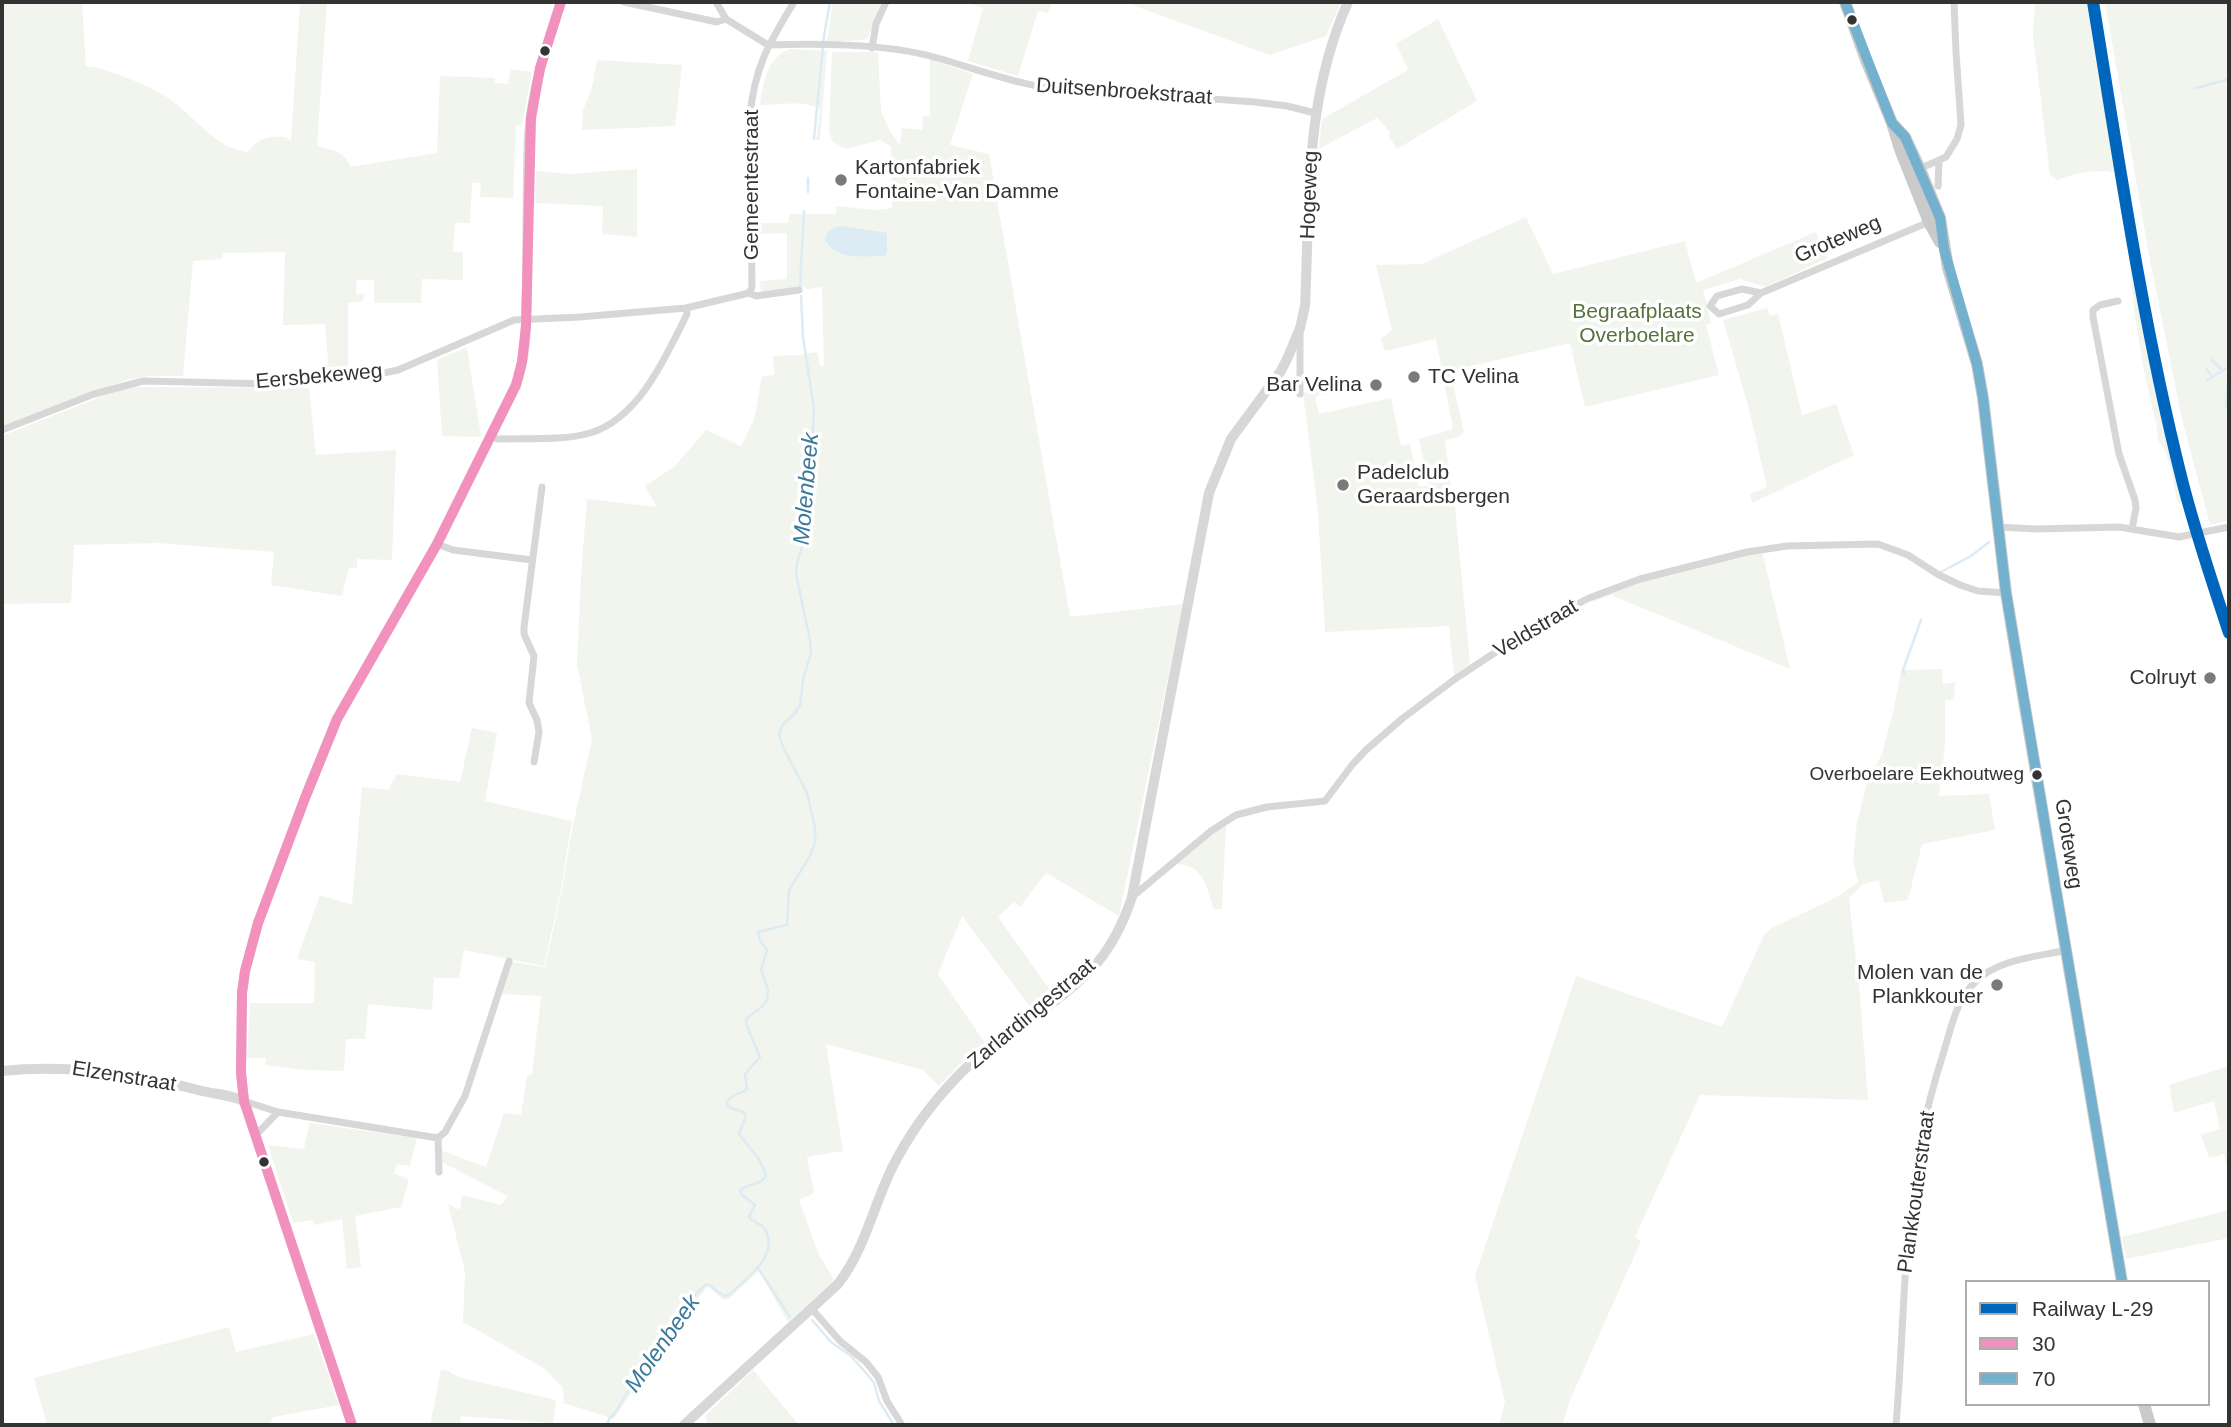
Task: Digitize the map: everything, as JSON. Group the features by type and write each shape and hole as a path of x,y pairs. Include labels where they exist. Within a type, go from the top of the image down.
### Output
{"main road":[{"name":"Groteweg","path":"1845,2 1900,149 1915,171 1935,220 1977,364 2006,593 2122,1280"},
{"path":"2145,1406 2150,1425"}],"street":[{"path":"352,1425 244,1101 240,1073 244,971 258,923 337,719 437,544 521,371 526,320 529,136 532,105 541,62 561,2"},
{"path":"624,2 717,22 726,19"},
{"path":"716,2 726,19 768,45"},
{"name":"Gemeentestraat","path":"749,293 752,286 750,115 755,77 768,45 794,2"},
{"path":"872,48 876,24 886,2"},
{"name":"Hogeweg","path":"1300,394 1300,328 1305,306 1315,113 1327,57 1348,2"},
{"path":"1915,171 1939,161 1952,149 1961,125 1954,2"},
{"name":"Duitsenbroekstraat","path":"768,45 895,49 934,57 1009,81 1043,87 1255,102 1315,113"},
{"path":"1938,186 1939,161"},
{"name":"Groteweg","path":"1761,293 1742,289 1717,296 1710,306 1719,314 1748,305 1761,293 1935,220"},
{"name":"Eersbekeweg","path":"2,430 94,394 143,381 271,384 398,370 514,320 686,308 749,293 756,296 799,290"},
{"path":"2118,301 2100,305 2094,310 2093,317 2119,454 2135,500 2133,529"},
{"path":"491,437 498,439 589,434 611,422 628,409 651,381 687,314 686,308"},
{"name":"Zarlardingestraat","path":"684,1425 838,1284 861,1247 892,1168 924,1116 957,1077 983,1053 1054,1001 1097,962 1115,937 1132,897 1209,493 1231,439 1281,371 1300,328"},
{"path":"534,762 539,732 529,703 534,656 524,634 524,626 542,487"},
{"path":"1998,527 2036,530 2133,529 2179,537 2229,527"},
{"path":"437,544 453,550 532,560"},
{"name":"Veldstraat","path":"1132,897 1211,831 1236,815 1267,807 1325,801 1366,750 1429,699 1514,640 1589,598 1614,588 1747,552 1787,546 1878,544 1908,555 1959,584 1978,591 2006,593"},
{"name":"Plankkouterstraat","path":"1896,1425 1904,1280 1919,1147 1955,1014 1973,984 1988,971 2005,964 2067,950"},
{"path":"244,1101 278,1112 438,1138 445,1132 465,1096 509,961"},
{"name":"Elzenstraat","path":"2,1071 38,1067 70,1069 156,1081 244,1101"},
{"path":"255,1136 278,1112"},
{"path":"438,1138 439,1172"},
{"path":"812,1309 840,1341 866,1362 878,1377 887,1401 902,1425"}],"green space":[{"path":"2,2 82,2 86,66 115,73 155,90 213,137 235,149 248,152 260,140 269,137 286,137 291,142 300,2 327,2 317,146 342,155 350,167 437,153 440,76 495,78 494,83 508,84 511,69 532,72 522,125 516,125 513,198 480,197 481,183 472,183 470,223 455,223 453,252 463,252 463,280 422,279 421,303 374,303 374,280 357,280 356,294 364,294 363,301 348,303 348,371 329,372 325,324 283,325 285,252 223,253 222,259 193,261 183,376 149,376 126,380 2,426"},
{"path":"833,2 881,2 868,38 827,42"},
{"path":"964,2 1052,2 1048,13 1038,11 1018,76 968,61 983,8"},
{"path":"1124,2 1341,2 1326,36 1270,55"},
{"path":"2035,2 2088,2 2109,114 2142,328 2183,501 2178,504 2170,466 2158,440 2144,371 2128,247 2114,173 2086,172 2058,180 2050,175 2033,35"},
{"path":"2105,2 2229,2 2229,520 2210,525 2182,419 2151,266"},
{"path":"1438,19 1477,101 1397,149 1388,135 1390,132 1377,118 1319,149 1322,119 1408,70 1396,44"},
{"path":"790,49 827,51 820,140 816,140 820,109 798,104 760,105 771,65 776,58"},
{"path":"832,52 878,52 881,112 900,146 902,128 922,130 923,116 930,116 930,59 973,74 950,145 989,154 1070,617 1183,604 1119,916 1046,873 1020,907 1014,902 998,917 1052,993 1031,1008 962,916 938,974 985,1043 939,1086 923,1070 826,1044 843,1151 807,1157 814,1193 799,1200 818,1253 834,1280 788,1322 759,1271 729,1299 722,1299 708,1286 674,1327 614,1419 564,1403 563,1388 545,1369 463,1322 465,1272 448,1204 460,1210 462,1195 501,1205 507,1196 440,1161 440,1150 486,1167 504,1113 521,1115 527,1076 532,1075 541,996 501,994 512,962 545,967 592,739 577,665 587,499 657,507 645,486 674,467 706,430 741,446 754,420 762,376 774,375 773,356 817,352 820,366 824,366 822,287 761,294 760,281 787,279 787,233 760,234 761,223 788,223 790,214 836,214 836,206 875,210 892,208 891,146 880,140 846,149 833,142 829,132","holes":["842,226 864,230 869,255 830,248 827,244 826,238"]},
{"path":"597,60 682,65 675,126 582,130 583,110 592,88"},
{"path":"637,169 637,237 602,234 603,206 535,203 536,171 569,174"},
{"name":"Begraafplaats Overboelare","path":"1526,217 1553,274 1685,241 1696,283 1816,232 1828,258 1765,287 1740,279 1703,290 1711,323 1706,325 1719,375 1585,407 1570,343 1450,371 1464,432 1458,437 1445,440 1454,497 1470,664 1454,675 1449,626 1325,632 1318,511 1303,393 1342,385 1343,391 1315,396 1319,414 1391,398 1401,446 1410,444 1419,487 1429,485 1419,439 1453,429 1436,339 1385,351 1381,339 1392,330 1376,265 1422,264"},
{"path":"1767,308 1770,316 1778,314 1802,415 1836,404 1854,455 1752,503 1750,494 1767,487 1749,409 1723,320"},
{"path":"467,347 481,437 442,436 437,360"},
{"path":"136,387 309,388 316,455 396,450 392,560 357,559 357,569 349,567 342,596 271,585 274,552 158,543 74,545 71,603 2,604 4,435 113,392"},
{"path":"1762,551 1790,669 1611,595 1592,602 1592,598 1644,579"},
{"path":"1942,669 1943,684 1955,682 1954,699 1945,700 1945,745 1939,796 1989,794 1995,830 1922,844 1908,900 1884,903 1879,880 1863,884 1849,898 1868,1100 1700,1095 1635,1237 1641,1241 1570,1400 1562,1425 1499,1425 1505,1402 1475,1276 1576,976 1722,1027 1764,935 1772,928 1839,896 1858,882 1853,859 1857,823 1868,779 1882,754 1901,670"},
{"path":"472,728 497,733 485,801 572,821 544,966 464,950 459,978 434,978 432,1010 368,1004 365,1039 346,1039 344,1071 265,1065 266,1058 247,1058 250,1003 314,1003 315,962 297,959 320,895 352,905 362,787 388,790 397,774 460,782"},
{"path":"1226,823 1222,909 1214,909 1206,885 1198,872 1185,865 1175,864"},
{"path":"2229,1066 2229,1179 2224,1154 2209,1158 2201,1135 2220,1129 2214,1101 2174,1113 2169,1085"},
{"path":"309,1123 417,1138 410,1166 397,1164 394,1173 409,1180 401,1207 355,1216 361,1267 347,1269 342,1219 314,1225 312,1220 293,1223 268,1145 304,1149"},
{"path":"2229,1210 2229,1238 2126,1259 2122,1237"},
{"path":"229,1327 236,1352 314,1334 339,1405 274,1417 268,1425 47,1425 34,1378"},
{"path":"441,1370 449,1371 458,1377 556,1400 553,1423 461,1416 460,1425 430,1425"},
{"path":"753,1370 799,1425 708,1425 705,1416"}],"shaded area":[{"path":"835,227 887,233 887,254 856,256 833,250 826,242 827,234"}],"waterway":[{"name":"Molenbeek","path":"814,139 830,2"},
{"path":"2196,88 2229,79"},
{"name":"Molenbeek","path":"808,178 808,192"},
{"name":"Molenbeek","path":"800,286 804,211"},
{"name":"Molenbeek","path":"607,1425 656,1346 692,1299 705,1285 724,1296 730,1294 752,1274 768,1250 766,1231 749,1217 755,1205 740,1191 761,1181 766,1175 759,1159 739,1134 746,1115 728,1107 727,1102 747,1089 745,1074 760,1057 746,1024 747,1018 767,1000 768,989 761,970 767,950 760,941 758,932 787,925 789,890 815,843 815,828 807,793 779,734 783,724 800,705 803,680 811,653 796,574 808,528 814,409 803,337 801,296"},
{"path":"2212,360 2222,370"},
{"path":"2207,380 2229,367"},
{"path":"2206,368 2212,377"},
{"path":"2226,406 2229,376"},
{"path":"1941,572 1971,556 1989,542"},
{"path":"1904,674 1903,670 1921,620"},
{"name":"Molenbeek","path":"758,1268 790,1317"},
{"name":"Molenbeek","path":"812,1320 831,1342 851,1356 874,1383 879,1401 894,1425"}],"rail line":[{"name":"L-29","path":"2093,2 2154,358 2181,476 2229,633"}],"transit line":[{"name":"30","path":"352,1425 244,1101 241,1073 242,993 245,971 258,923 337,719 437,544 516,385 526,326 531,118 540,68 561,2"},
{"name":"70","path":"1845,2 1892,123 1905,137 1940,218 1944,249 1977,364 2006,593 2122,1280"}],"place":[{"name":"Kartonfabriek Fontaine-Van Damme","path":"841,180"},
{"name":"TC Velina","path":"1414,377"},
{"name":"Bar Velina","path":"1376,385"},
{"name":"Padelclub Geraardsbergen","path":"1343,485"},
{"name":"Colruyt","path":"2210,678"},
{"name":"Overboelare Eekhoutweg","path":"2037,775"},
{"name":"Molen van de Plankkouter","path":"1997,985"}]}
